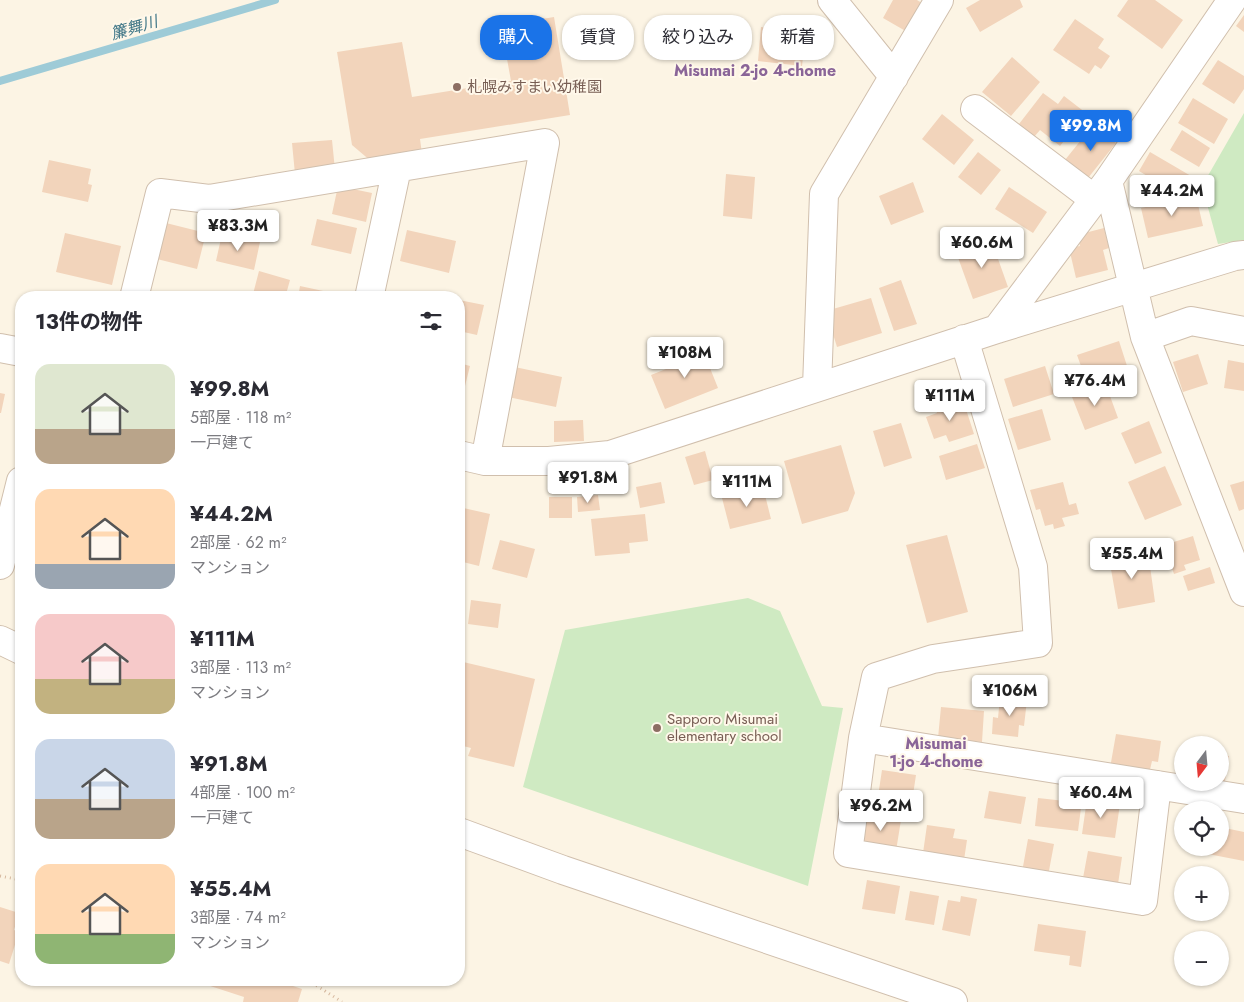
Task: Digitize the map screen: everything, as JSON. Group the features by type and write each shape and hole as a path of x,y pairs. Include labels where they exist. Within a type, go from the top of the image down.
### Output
{"street":[{"path":"832,0 894,77"},
{"path":"817,387 824,194 939,0"},
{"path":"997,329 1101,190 1232,0"},
{"path":"975,110 1101,190 1132,288 1145,337 1244,592"},
{"path":"136,291 160,192 208,199 546,143 472,458 549,461 610,455 997,329 1244,255"},
{"path":"371,291 397,168"},
{"path":"1145,337 1190,321 1244,331"},
{"path":"964,340 1033,568 1038,643 934,659 876,677 863,738 848,853 1143,900 1157,785"},
{"path":"0,348 15,351"},
{"path":"0,565 15,505"},
{"path":"0,640 15,647"},
{"path":"863,738 1244,798"},
{"path":"465,834 563,870 953,1002"}],"path":[{"path":"0,876 15,879"},
{"path":"317,986 342,1002"}],"green space":[{"path":"1244,113 1244,240 1218,244 1202,186"},
{"name":"Sapporo Misumai elementary school","path":"748,598 780,611 822,706 843,708 808,886 523,787 565,630"}],"building":[{"path":"893,0 917,0 925,5 909,33 883,18"},
{"path":"980,0 1020,0 1023,7 980,32 966,8"},
{"path":"1128,0 1155,0 1183,20 1162,49 1117,16"},
{"path":"1244,15 1244,32 1236,26"},
{"path":"552,17 554,17 570,115 420,139 422,154 372,162 352,145 337,52 402,42 412,97 511,81 507,60 552,60"},
{"path":"1075,19 1104,39 1098,48 1110,56 1101,69 1095,65 1089,74 1053,50"},
{"path":"761,27 762,60 803,60 802,66 758,61"},
{"path":"1012,57 1040,82 1011,116 982,92"},
{"path":"1218,60 1244,76 1244,89 1234,104 1202,84"},
{"path":"1043,93 1058,104 1064,96 1086,113 1060,146 1040,130 1034,137 1019,124"},
{"path":"1193,98 1228,119 1214,144 1178,123"},
{"path":"942,114 974,140 954,165 922,139"},
{"path":"1093,125 1116,143 1088,178 1065,160"},
{"path":"1182,130 1210,148 1199,167 1170,150"},
{"path":"332,140 335,170 295,174 292,143"},
{"path":"978,152 1001,170 981,195 958,177"},
{"path":"1150,152 1191,176 1186,185 1178,181 1172,191 1139,171"},
{"path":"49,160 91,169 88,184 92,185 88,202 42,192"},
{"path":"726,174 755,177 752,219 723,216"},
{"path":"913,182 924,212 891,225 879,196"},
{"path":"338,186 372,193 366,222 332,214"},
{"path":"1009,187 1047,212 1033,233 995,209"},
{"path":"1196,196 1203,226 1148,238 1141,208"},
{"path":"317,219 357,228 351,254 311,245"},
{"path":"162,222 206,233 197,269 157,259"},
{"path":"1104,228 1109,248 1103,250 1108,270 1076,278 1069,248 1080,246 1077,235"},
{"path":"407,230 456,241 449,273 400,261"},
{"path":"65,233 121,246 112,285 56,272"},
{"path":"222,234 260,242 254,270 216,261"},
{"path":"991,239 1008,287 973,299 956,252"},
{"path":"259,271 290,280 287,291 254,291"},
{"path":"901,280 917,324 894,331 879,288"},
{"path":"300,286 323,291 299,291"},
{"path":"871,298 882,333 837,347 826,311"},
{"path":"465,301 484,305 477,335 465,332"},
{"path":"1119,341 1129,372 1116,376 1114,371 1086,380 1077,355"},
{"path":"700,343 718,388 665,409 651,375 686,361 682,350"},
{"path":"1198,354 1208,384 1183,392 1173,362"},
{"path":"1228,360 1244,363 1244,391 1224,388"},
{"path":"465,365 470,366 465,386"},
{"path":"510,366 562,377 556,407 503,396"},
{"path":"1045,366 1054,394 1013,407 1004,379"},
{"path":"1106,385 1118,418 1085,430 1072,397"},
{"path":"0,393 5,394 1,413 0,413"},
{"path":"950,402 952,407 964,403 974,434 949,442 946,435 934,439 926,417 937,413 935,406"},
{"path":"1042,409 1051,440 1018,450 1008,419"},
{"path":"583,420 584,441 554,442 554,421"},
{"path":"1149,421 1162,453 1135,464 1121,433"},
{"path":"901,423 912,458 884,467 873,431"},
{"path":"977,444 985,468 946,480 939,456"},
{"path":"841,445 855,493 848,511 802,524 784,461"},
{"path":"705,451 713,480 694,485 685,457"},
{"path":"1165,466 1182,505 1145,520 1128,482"},
{"path":"1244,481 1244,509 1239,511 1230,485"},
{"path":"661,482 665,503 640,508 636,487"},
{"path":"1063,482 1069,505 1076,503 1079,514 1062,518 1065,526 1054,529 1053,524 1045,526 1040,509 1036,510 1030,490"},
{"path":"763,487 771,519 730,529 722,498"},
{"path":"598,495 600,510 578,512 577,497"},
{"path":"549,497 572,497 572,518 549,518"},
{"path":"465,508 490,514 479,566 465,562"},
{"path":"645,514 648,541 629,543 630,553 595,556 591,519"},
{"path":"947,535 968,612 927,623 906,545"},
{"path":"1193,536 1200,560 1184,565 1186,570 1174,574 1164,545"},
{"path":"500,540 535,549 527,578 492,569"},
{"path":"1148,552 1155,602 1118,609 1109,558"},
{"path":"1210,567 1215,583 1188,591 1183,576"},
{"path":"471,600 501,604 498,628 468,624"},
{"path":"465,662 535,679 514,767 468,756 471,748 465,746"},
{"path":"1000,697 1027,700 1024,726 1019,725 1018,737 992,734 993,717 998,718"},
{"path":"941,707 984,711 982,742 938,738"},
{"path":"1116,734 1161,741 1158,762 1152,761 1149,774 1110,768"},
{"path":"882,770 916,775 911,808 877,803"},
{"path":"989,791 1026,797 1021,824 984,818"},
{"path":"1038,798 1065,801 1065,806 1081,808 1078,831 1035,826"},
{"path":"1087,799 1120,804 1115,838 1082,834"},
{"path":"867,814 901,820 896,851 861,844"},
{"path":"927,825 955,829 953,838 967,840 964,860 923,853"},
{"path":"1229,829 1244,832 1244,861 1218,856 1229,856"},
{"path":"1028,839 1054,844 1048,876 1022,872"},
{"path":"1088,851 1122,857 1118,884 1083,878"},
{"path":"867,880 900,886 895,914 862,909"},
{"path":"910,891 939,896 934,925 905,920"},
{"path":"961,896 977,899 970,936 942,930 948,900 960,902"},
{"path":"0,907 15,912 15,945 9,964 0,961"},
{"path":"1038,924 1086,931 1081,967 1069,965 1070,956 1034,951"},
{"path":"210,986 293,986 302,989 298,1002 243,1002 244,997"}],"waterway":[{"name":"簾舞川","path":"0,81 275,0"}],"place":[{"name":"札幌みすまい幼稚園","path":"457,87"},
{"name":"Sapporo Misumai elementary school","path":"657,728"}],"district":[{"name":"Misumai 2-jo 4-chome","path":"755,70"},
{"name":"Misumai 1-jo 4-chome","path":"936,752"}]}
